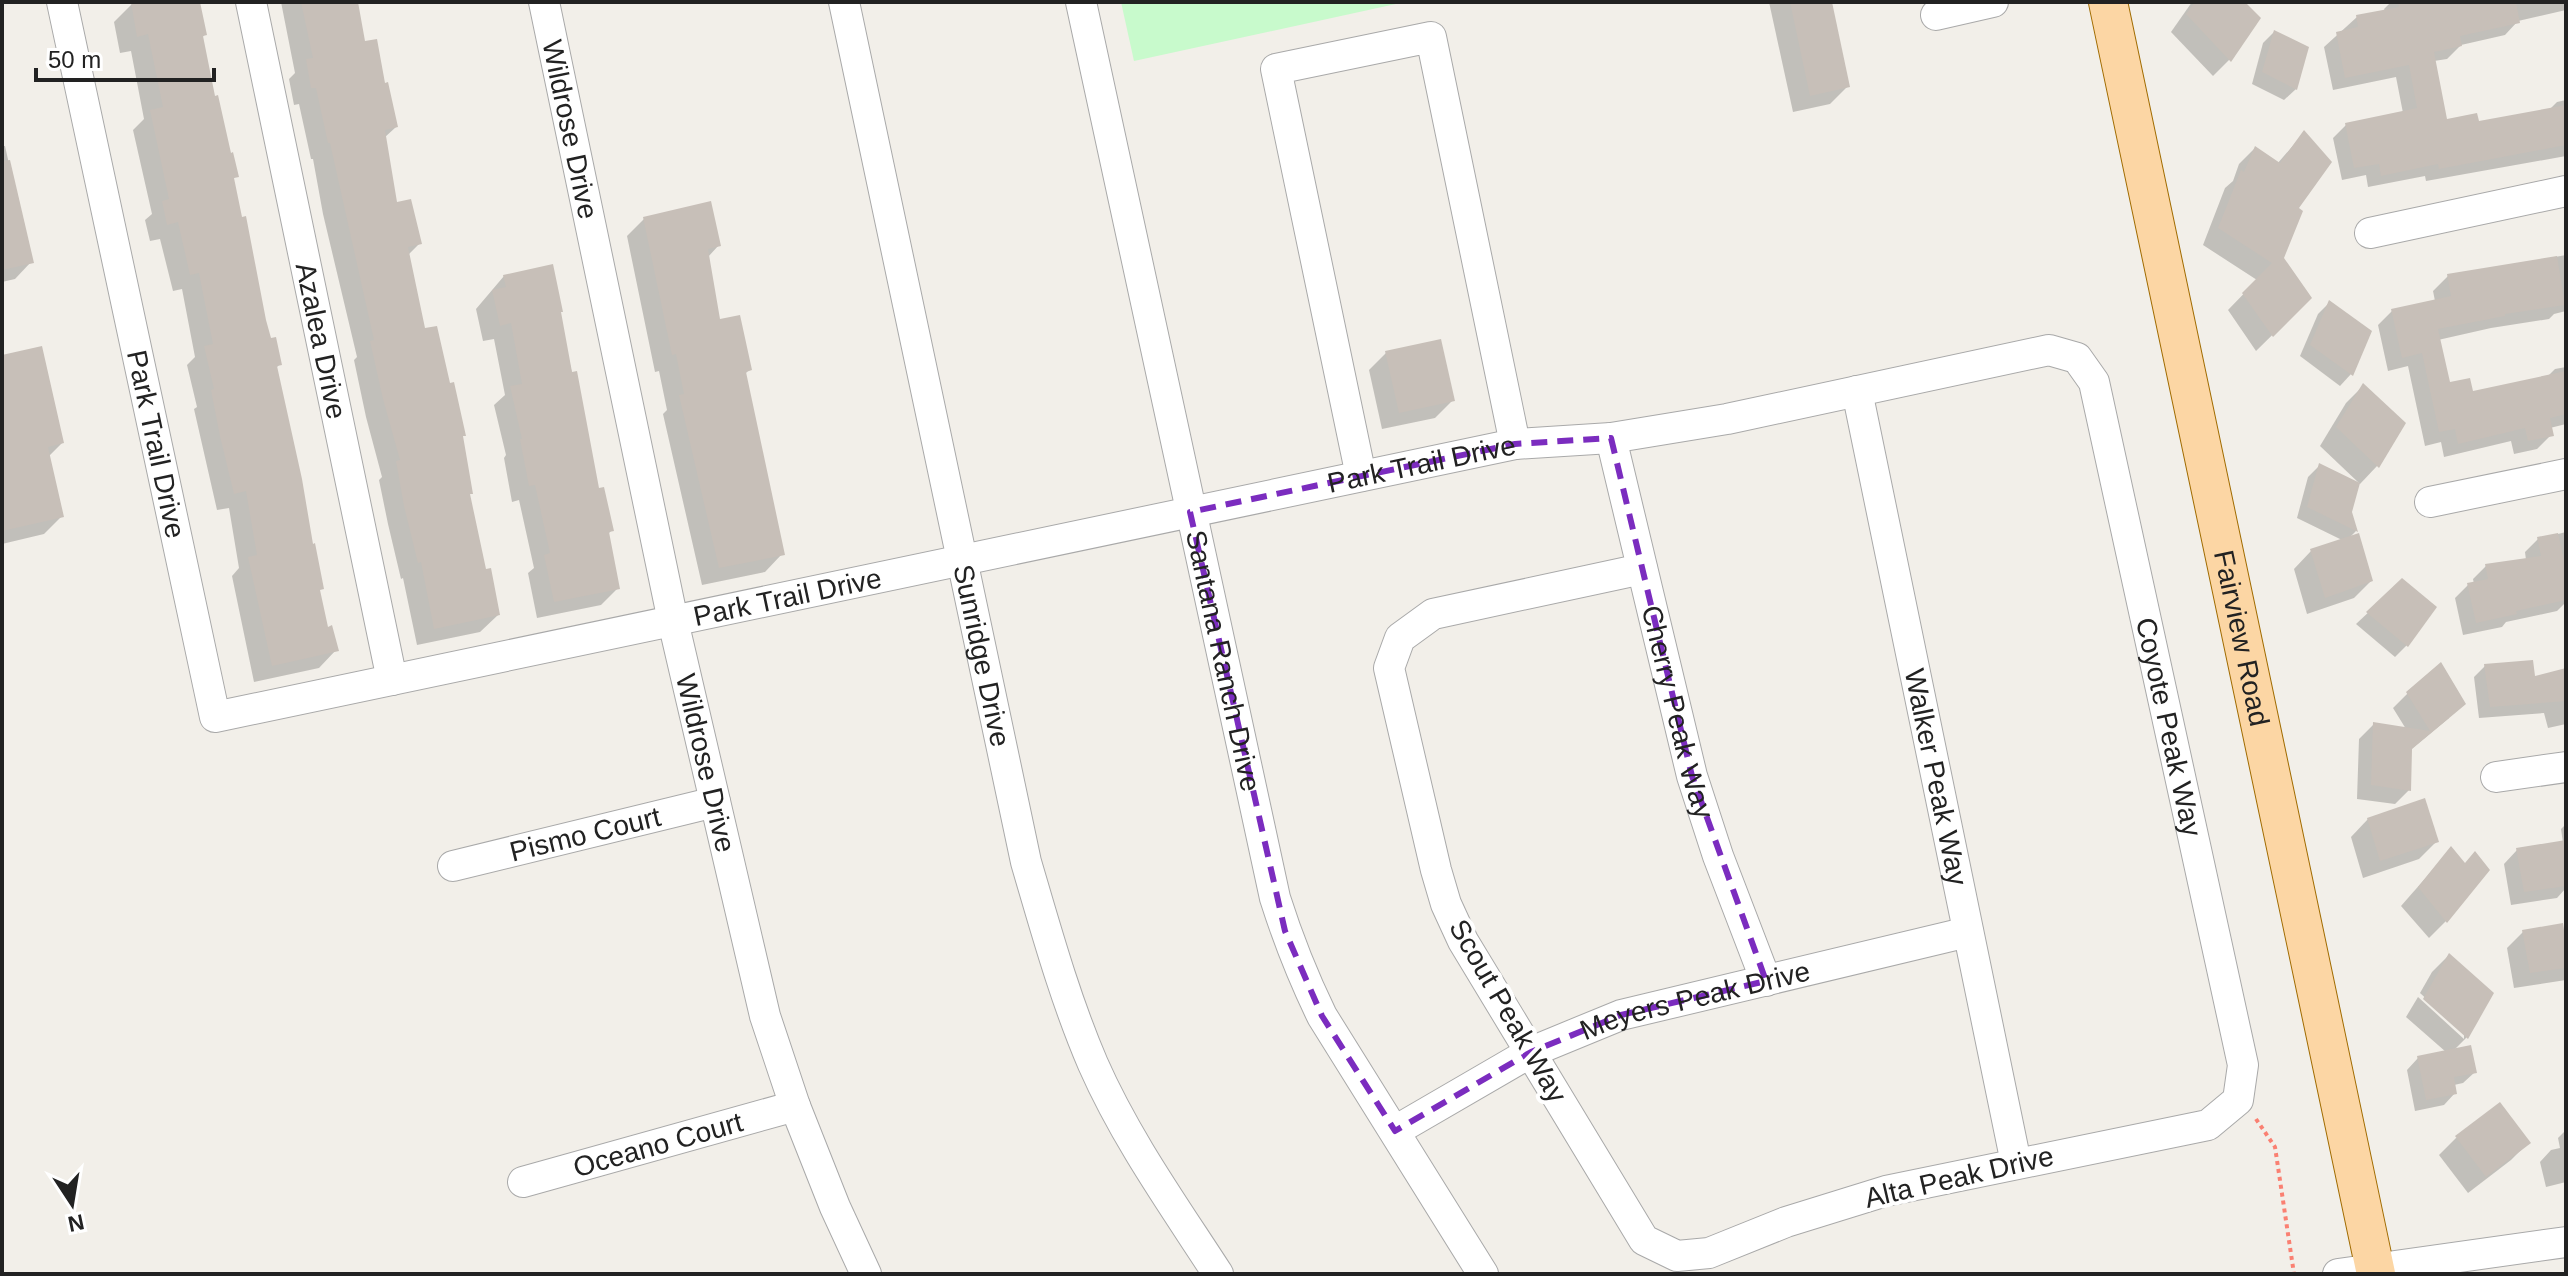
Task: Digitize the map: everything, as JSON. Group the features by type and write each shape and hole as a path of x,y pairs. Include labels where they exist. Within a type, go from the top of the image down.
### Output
{"main road":[{"name":"Fairview Road","path":"2108,2 2363,1272"}],"street":[{"name":"Park Trail Drive","path":"62,2 215,717 1515,444 1611,438 1727,419 2049,350 2077,358"},
{"name":"Azalea Drive","path":"251,2 392,680"},
{"name":"Wildrose Drive","path":"544,2 673,621 765,1016 795,1106 835,1207 866,1274"},
{"name":"Sunridge Drive","path":"844,2 1026,862 1056,963 1094,1065 1135,1148 1218,1274"},
{"name":"Santana Ranch Drive","path":"1081,2 1190,512 1275,898 1285,931 1322,1016 1483,1274"},
{"path":"1936,15 1993,2"},
{"path":"1361,476 1276,69 1431,37 1515,444"},
{"path":"2370,233 2566,191"},
{"name":"Coyote Peak Way","path":"2077,358 2094,382 2243,1065 2238,1100"},
{"name":"Walker Peak Way","path":"1857,391 2016,1163"},
{"name":"Cherry Peak Way","path":"1611,438 1692,776 1718,856 1766,981"},
{"path":"2430,502 2566,474"},
{"name":"Scout Peak Way","path":"1642,569 1433,614 1400,638 1389,668 1446,904 1463,941 1644,1240 1677,1256"},
{"path":"2496,777 2566,767"},
{"name":"Pismo Court","path":"453,866 715,802"},
{"name":"Meyers Peak Drive","path":"1395,1131 1531,1052 1621,1015 1968,932"},
{"name":"Alta Peak Drive","path":"1677,1256 1709,1253 1786,1222 1886,1191 2208,1125 2238,1100"},
{"name":"Oceano Court","path":"523,1182 795,1106"},
{"path":"2363,1272 2566,1242"}],"path":[{"path":"2238,1100 2263,1127 2275,1147 2294,1274"}],"highlighted area":[{"path":"1611,438 1692,776 1766,981 1621,1015 1531,1052 1395,1131 1322,1016 1285,931 1190,512 1515,444"}],"green space":[{"path":"1121,2 1405,2 1134,61"}],"building":[{"path":"131,2 200,2 215,96 218,95 239,177 234,178 242,217 246,216 266,320 271,338 276,337 282,365 277,366 324,589 320,590 328,627 332,625 339,651 272,666 248,557 257,555 246,491 234,494 211,390 214,389 204,346 213,344 199,273 190,275 178,222 167,225 162,201 169,199 150,110 163,107 148,34 137,37"},
{"path":"301,2 358,2 365,41 377,39 385,83 388,82 398,127 385,130 397,202 411,199 422,244 408,247 425,328 437,326 450,383 454,382 466,436 463,436 473,494 470,494 486,569 491,568 500,615 434,629 421,562 418,563 404,506 396,461 400,460 370,341 374,340 330,143 316,88 311,88 306,59 313,58"},
{"path":"1790,2 1832,2 1850,87 1810,96"},
{"path":"2195,2 2245,2 2261,18 2231,62 2186,14"},
{"path":"2398,2 2516,2 2520,23 2460,36 2462,46 2434,52 2447,119 2477,113 2479,121 2566,105 2566,145 2439,169 2438,164 2381,176 2379,164 2354,168 2345,123 2417,108 2409,65 2345,78 2336,32 2358,27 2356,15 2399,7"},
{"path":"2274,30 2309,47 2297,90 2262,72"},
{"path":"2304,130 2332,162 2299,208 2303,211 2284,258 2312,298 2273,337 2242,293 2272,263 2218,228 2241,170 2244,172 2255,146 2280,163"},
{"path":"10,160 34,263 2,270 2,161"},
{"path":"711,201 721,246 708,249 720,319 740,315 752,370 746,372 785,555 719,568 679,395 684,394 676,354 672,355 643,217"},
{"path":"2557,256 2565,305 2438,329 2450,382 2470,378 2473,391 2566,371 2566,414 2550,418 2554,436 2528,441 2525,428 2458,444 2455,429 2439,432 2422,353 2402,358 2391,309 2451,296 2447,274"},
{"path":"553,264 572,372 577,371 599,488 604,487 614,531 609,532 620,589 554,602 544,555 550,553 535,485 529,486 510,386 522,384 511,323 500,326 492,290 506,287 503,275"},
{"path":"2329,300 2372,331 2353,376 2310,345"},
{"path":"1441,339 1455,401 1399,413 1385,351"},
{"path":"42,346 64,443 48,447 64,517 2,531 2,355"},
{"path":"2363,383 2406,423 2379,468 2336,427"},
{"path":"2319,463 2360,483 2352,512 2358,532 2307,507"},
{"path":"2359,533 2373,581 2325,598 2310,549"},
{"path":"2558,533 2566,569 2566,600 2476,623 2467,583 2488,579 2485,564 2541,556 2537,537"},
{"path":"2402,578 2437,607 2408,647 2366,612"},
{"path":"2533,660 2535,676 2566,668 2566,701 2490,707 2484,664"},
{"path":"2441,662 2466,704 2412,749 2411,791 2371,785 2373,722 2430,731 2406,692"},
{"path":"2425,798 2439,842 2380,861 2367,818"},
{"path":"2566,840 2566,886 2524,892 2516,848"},
{"path":"2451,846 2465,863 2475,851 2490,870 2447,923 2418,887"},
{"path":"2563,923 2566,968 2530,973 2522,930"},
{"path":"2449,953 2494,993 2468,1039 2423,999"},
{"path":"2471,1045 2477,1073 2454,1077 2457,1094 2426,1100 2417,1056"},
{"path":"2500,1102 2531,1143 2486,1177 2455,1136"}]}
